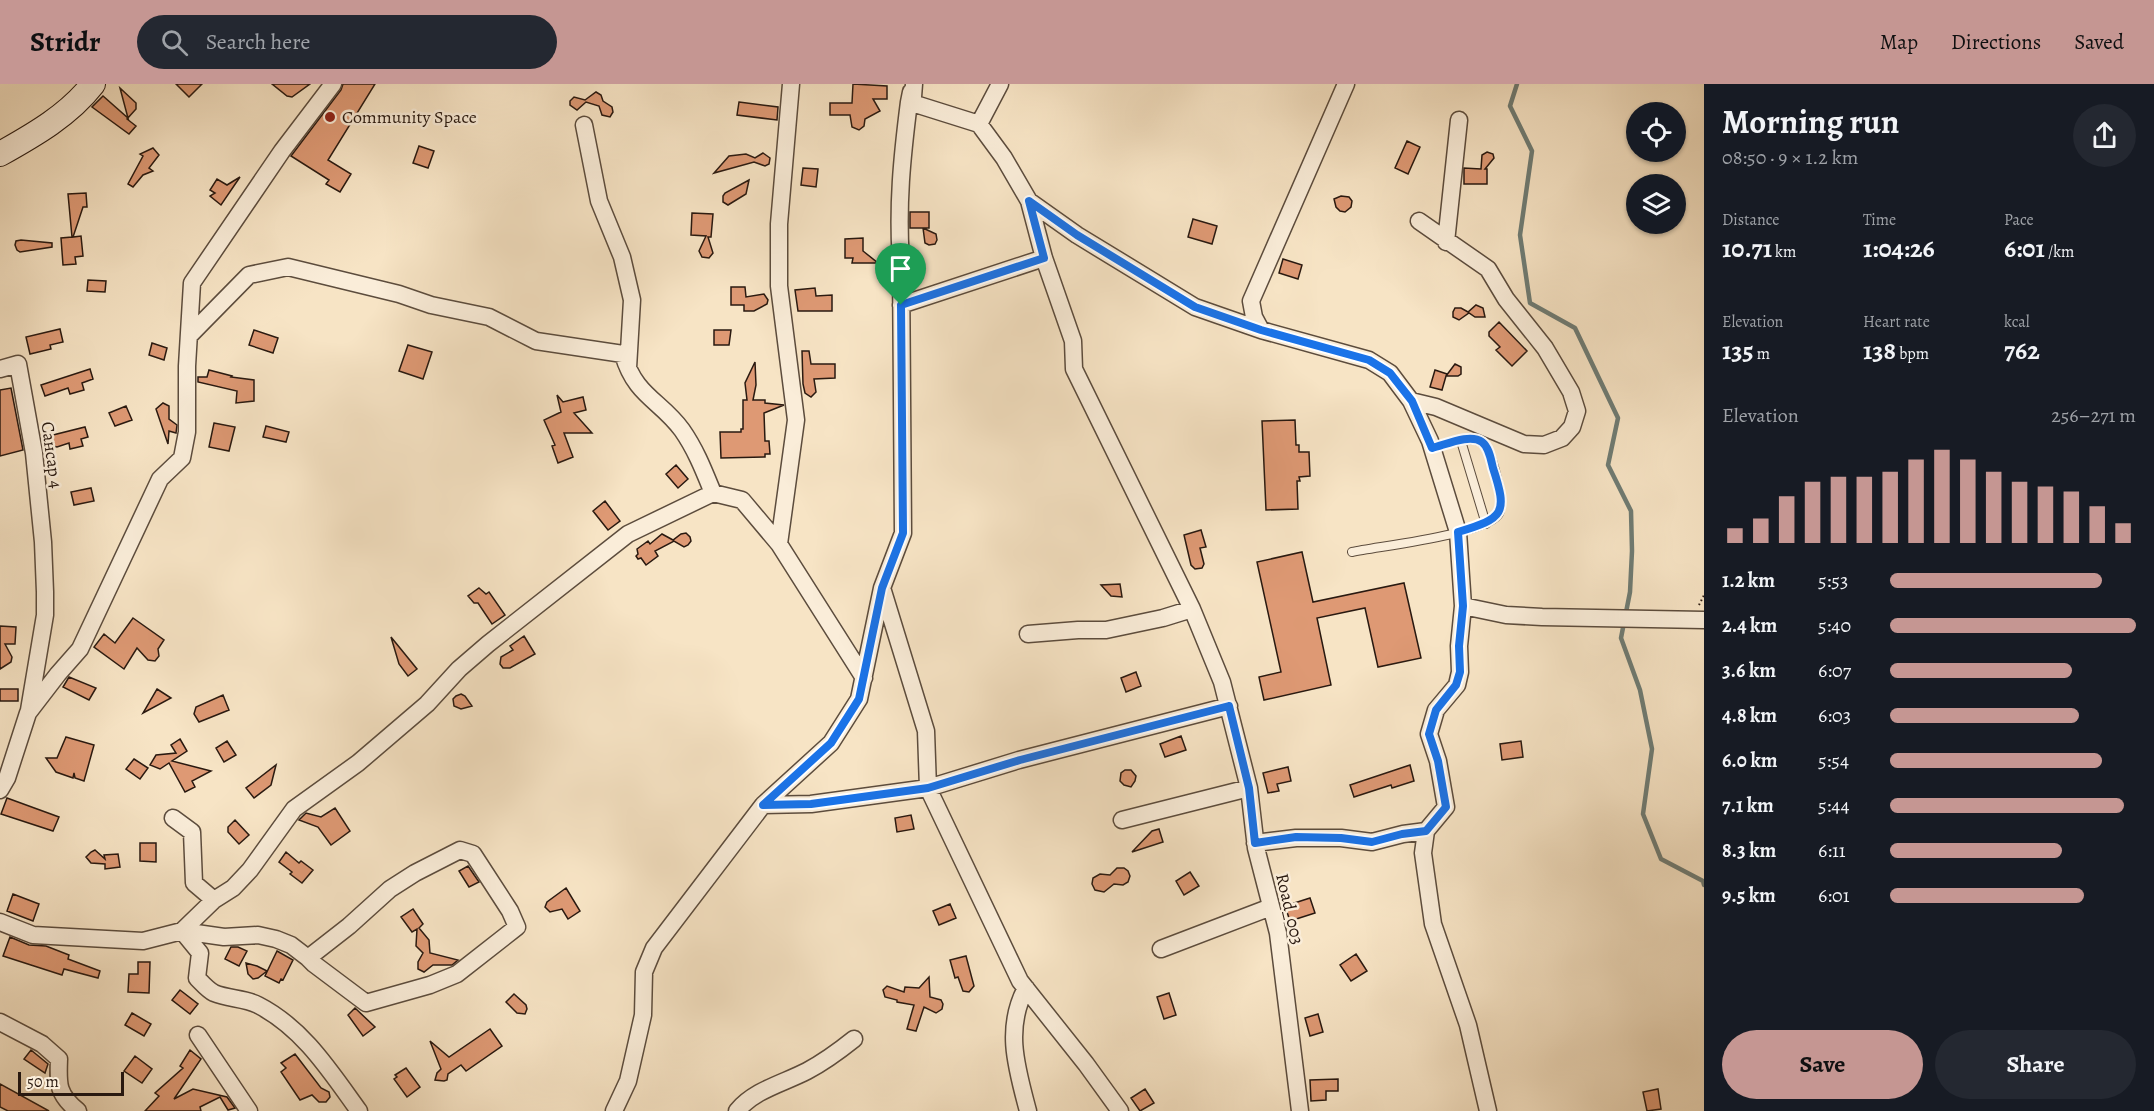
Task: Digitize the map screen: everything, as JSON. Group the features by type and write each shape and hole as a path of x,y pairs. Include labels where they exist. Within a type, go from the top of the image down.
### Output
{"street":[{"path":"0,154 42,130 85,94 93,84"},
{"path":"0,790 7,778 28,714 80,649 160,479 182,458 188,432 192,283 282,151 333,84"},
{"path":"779,544 796,420 779,286 779,224 791,84"},
{"path":"614,1111 628,1081 643,1015 644,972 654,948 763,805 831,743 859,699 882,588 903,533 901,262 898,221 900,181 913,84"},
{"path":"979,124 1000,84"},
{"path":"1261,330 1254,317 1251,301 1346,84"},
{"path":"909,102 979,124 1004,158 1029,201 1077,235 1195,307 1261,330 1369,360 1390,373 1412,401 1432,448 1458,532 1463,606 1459,646 1460,672 1456,685 1436,710 1429,734 1438,761 1446,807 1426,831 1422,853 1433,924 1468,1025 1488,1111"},
{"path":"1446,242 1459,120"},
{"path":"585,125 599,201 622,257 632,300 628,372"},
{"name":"Road_003","path":"1029,201 1044,258 1073,341 1074,369 1192,609 1222,682 1249,788 1255,843 1278,933 1300,1111"},
{"path":"1412,401 1436,407 1524,444 1544,445 1562,438 1572,427 1577,411 1571,392 1545,348 1506,299 1488,269 1419,222"},
{"path":"901,305 1044,258"},
{"path":"189,336 249,275 288,267 399,294 431,305 489,317 536,341 623,354 628,372 643,393 681,429 701,463 713,493"},
{"name":"Сансар 4","path":"0,369 18,364 34,453 43,542 45,615 28,714"},
{"path":"182,931 214,900 233,888 250,870 294,809 358,764 427,704 459,669 488,644 628,534 713,493 742,500 779,544 864,678"},
{"path":"882,588 926,731 928,788 1020,981 1120,1111"},
{"path":"1463,606 1506,615 1704,620"},
{"path":"1028,634 1106,630 1163,618 1192,609"},
{"path":"763,805 811,804 928,788 1020,760 1229,706"},
{"path":"1122,820 1249,788"},
{"path":"173,818 192,832 194,883 214,900"},
{"path":"1255,843 1296,837 1341,838 1372,842 1402,834 1426,831"},
{"path":"0,922 33,935 142,941 182,931 224,936 258,935 291,945 366,1003 430,985 457,974 517,927 510,911 473,854 460,850 415,873 390,889 349,926 308,958"},
{"path":"1161,949 1271,907"},
{"path":"182,931 200,952 197,978 212,993 255,1003 276,1015 292,1028 321,1059 359,1111"},
{"path":"1026,988 1017,1004 1013,1048 1028,1111"},
{"path":"0,1022 42,1044 59,1059 58,1088 68,1103 78,1111"},
{"path":"198,1035 249,1111"},
{"path":"737,1111 771,1087 806,1072 831,1057 855,1039"}],"lane":[{"path":"1352,552 1458,532 1486,524 1499,514 1500,491 1488,450 1482,442 1471,439 1432,448"},
{"path":"1461,441 1486,524"}],"building":[{"path":"176,84 202,84 189,97"},
{"path":"272,84 310,84 292,97 287,96"},
{"name":"Community Space","path":"343,84 375,84 328,160 351,174 340,192 326,184 329,180 291,156 341,90"},
{"path":"853,84 887,86 887,99 873,99 880,111 865,119 864,126 859,130 852,127 850,115 830,115 830,103 852,103"},
{"path":"120,88 136,103 136,109 128,118"},
{"path":"596,92 612,107 613,112 610,117 602,115 599,106 586,102 577,110 570,105 574,97 585,100"},
{"path":"103,96 136,126 129,134 92,107"},
{"path":"739,102 778,107 777,120 737,115"},
{"path":"1407,141 1420,147 1408,174 1395,168"},
{"path":"419,146 434,151 428,168 413,163"},
{"path":"153,148 159,155 149,168 153,171 143,175 133,187 128,184 143,156 140,154"},
{"path":"1487,152 1493,154 1494,158 1485,169 1487,169 1487,184 1464,184 1464,168 1481,169 1482,155"},
{"path":"763,153 770,158 769,164 765,166 754,162 714,173 729,156 746,154 755,158"},
{"path":"803,168 818,169 816,187 801,185"},
{"path":"240,177 221,205 210,196 215,193 210,190 217,179 227,185"},
{"path":"749,180 746,194 728,205 723,202 725,193"},
{"path":"86,193 87,207 83,207 73,237 81,236 83,256 75,257 76,264 63,265 61,238 72,237 68,194"},
{"path":"1341,196 1349,197 1352,201 1351,207 1345,212 1336,207 1334,199"},
{"path":"910,212 929,212 929,228 910,228"},
{"path":"692,213 713,214 711,237 708,237 713,253 709,258 702,257 699,251 706,236 691,235"},
{"path":"1193,219 1217,226 1212,244 1188,237"},
{"path":"923,228 936,234 935,244 925,243"},
{"path":"863,238 863,251 878,263 852,263 853,258 845,258 845,239"},
{"path":"16,241 52,243 52,247 20,252 15,245"},
{"path":"1283,259 1302,265 1298,279 1279,273"},
{"path":"88,280 106,281 105,292 87,291"},
{"path":"731,287 745,287 746,297 764,294 768,300 767,304 754,311 744,311 744,305 731,305"},
{"path":"815,288 816,296 832,295 832,311 798,311 795,290"},
{"path":"1476,305 1483,308 1485,317 1475,317 1469,313 1459,320 1453,317 1455,308 1468,312"},
{"path":"1499,322 1527,351 1512,366 1496,350 1500,347 1489,336 1489,332"},
{"path":"60,329 63,342 50,345 51,349 30,354 26,337"},
{"path":"254,330 278,338 273,353 249,345"},
{"path":"714,330 731,330 729,345 714,345"},
{"path":"152,343 167,348 164,360 149,355"},
{"path":"408,345 432,352 423,379 399,371"},
{"path":"802,351 809,351 811,364 835,364 835,378 814,379 816,392 811,397 805,393 803,384"},
{"path":"755,362 756,385 753,400 765,400 765,403 784,405 764,413 765,441 769,441 770,454 765,454 765,457 721,458 720,432 741,432 743,429 743,400 747,400 745,383"},
{"path":"1455,364 1461,367 1461,374 1458,376 1446,376"},
{"path":"90,369 93,379 82,383 84,390 70,394 68,388 45,396 41,385"},
{"path":"209,370 231,377 254,380 254,401 236,403 237,391 198,382 198,377 207,377"},
{"path":"1435,370 1447,374 1442,390 1430,387"},
{"path":"11,388 23,450 0,456 0,390"},
{"path":"557,395 563,402 583,397 586,410 574,413 592,433 564,433 573,457 558,463 552,446 555,445 544,420 561,412"},
{"path":"163,403 169,406 169,419 177,425 176,433 169,431 168,444 156,409"},
{"path":"126,406 132,420 115,426 109,413"},
{"path":"1295,420 1296,445 1299,445 1299,452 1309,452 1310,476 1299,477 1300,481 1297,481 1298,509 1266,510 1262,421"},
{"path":"214,423 235,427 229,451 209,447"},
{"path":"266,426 289,432 286,442 263,437"},
{"path":"85,427 88,437 81,439 83,446 70,449 69,443 57,447 50,443 53,435"},
{"path":"676,465 688,479 678,488 666,474"},
{"path":"91,488 94,501 74,505 71,492"},
{"path":"605,501 620,521 608,530 593,511"},
{"path":"1201,530 1206,547 1200,548 1204,564 1202,568 1195,569 1191,565 1184,535"},
{"path":"686,533 691,541 684,547 674,541 655,551 658,556 646,565 641,558 638,559 636,556 637,549 648,541 650,544 662,534 673,540"},
{"path":"1302,552 1313,602 1404,583 1421,658 1378,667 1365,608 1317,618 1331,685 1264,700 1259,677 1281,672 1257,562"},
{"path":"1120,584 1122,597 1111,596 1101,585"},
{"path":"479,588 486,594 489,592 505,615 492,624 478,603 474,603 468,596"},
{"path":"133,618 164,640 158,649 159,656 155,661 148,660 137,648 124,669 94,647 104,634 115,643"},
{"path":"0,626 16,627 15,644 5,644 12,657 11,662 0,669"},
{"path":"524,636 535,654 510,668 503,668 500,664 501,657 513,650 510,646"},
{"path":"391,637 417,669 408,676 399,664"},
{"path":"1136,672 1141,686 1126,692 1121,678"},
{"path":"69,677 96,688 89,700 63,687"},
{"path":"0,689 18,689 18,701 0,701"},
{"path":"157,689 171,698 143,713"},
{"path":"461,694 472,706 461,709 454,706 453,699"},
{"path":"223,695 229,710 199,722 194,714 196,707"},
{"path":"1181,736 1186,750 1165,757 1160,744"},
{"path":"66,737 94,745 84,781 75,778 74,773 73,778 56,772 46,758 57,758"},
{"path":"180,739 187,751 172,761 211,771 192,781 195,787 185,792 169,763 160,769 150,765 156,755 176,753 171,745"},
{"path":"227,741 236,755 224,762 216,748"},
{"path":"1521,741 1523,757 1502,760 1500,744"},
{"path":"134,759 148,768 140,779 126,769"},
{"path":"276,765 271,785 254,798 246,788"},
{"path":"1410,765 1414,781 1392,788 1391,785 1354,797 1350,785"},
{"path":"1288,767 1291,781 1277,784 1279,791 1268,793 1263,773"},
{"path":"1131,770 1136,776 1131,787 1120,781 1121,773"},
{"path":"7,798 59,817 53,831 1,814"},
{"path":"335,808 350,831 331,845 318,827 299,820 306,813 321,817"},
{"path":"911,815 914,829 897,832 895,818"},
{"path":"235,820 249,835 239,844 228,832 228,827"},
{"path":"1159,829 1163,842 1132,852 1152,831"},
{"path":"140,843 156,843 156,862 140,861"},
{"path":"95,850 105,859 104,855 118,854 120,867 105,869 105,864 91,863 86,857"},
{"path":"286,852 299,863 301,861 313,870 302,883 279,862"},
{"path":"468,866 479,882 469,887 459,871"},
{"path":"1117,868 1124,868 1128,871 1130,876 1128,882 1123,885 1114,884 1104,892 1095,890 1092,884 1093,878 1100,874 1110,875"},
{"path":"1190,872 1199,886 1184,895 1176,881"},
{"path":"566,888 580,911 568,919 562,909 550,912 545,907 547,902"},
{"path":"13,894 39,904 33,921 7,911"},
{"path":"1310,898 1315,913 1290,921 1285,906"},
{"path":"950,904 956,918 939,925 933,911"},
{"path":"413,909 423,924 419,928 429,940 430,953 458,960 452,965 433,965 424,972 418,969 418,962 423,953 416,946 417,929 412,932 401,917"},
{"path":"10,937 29,945 46,946 69,955 68,959 100,971 98,978 64,969 62,975 3,956"},
{"path":"231,947 247,951 239,966 225,959"},
{"path":"277,951 293,960 283,980 281,979 279,983 265,976"},
{"path":"1356,954 1367,971 1351,981 1340,965"},
{"path":"966,956 974,986 969,992 963,991 958,977 955,978 950,960"},
{"path":"138,962 150,962 149,993 128,992 129,974 138,974"},
{"path":"246,963 267,971 253,979 248,974"},
{"path":"929,977 930,997 941,1000 942,1009 936,1013 924,1007 916,1031 907,1029 914,1005 885,997 883,990 887,986 904,992 905,987 919,988"},
{"path":"180,990 198,1004 190,1014 172,1000"},
{"path":"1169,993 1176,1015 1164,1019 1157,997"},
{"path":"514,994 526,1005 525,1014 517,1013 506,1002"},
{"path":"355,1008 375,1027 363,1036 348,1015"},
{"path":"132,1013 151,1024 144,1036 125,1025"},
{"path":"1318,1014 1323,1032 1310,1036 1305,1018"},
{"path":"490,1029 502,1046 466,1071 461,1065 448,1074 447,1080 435,1080 441,1069 430,1041 449,1057"},
{"path":"31,1050 48,1064 45,1073 24,1059"},
{"path":"190,1050 201,1059 174,1099 193,1089 227,1097 235,1108 228,1110 220,1097 200,1107 201,1111 145,1111 159,1096 155,1093 183,1068 180,1066"},
{"path":"295,1054 321,1088 329,1092 330,1097 326,1102 319,1102 312,1095 300,1100 281,1072 286,1068 281,1063"},
{"path":"135,1056 152,1069 142,1083 124,1071"},
{"path":"406,1068 420,1087 407,1097 394,1079 397,1077 395,1075"},
{"path":"1338,1079 1338,1091 1326,1091 1326,1100 1311,1101 1310,1080"},
{"path":"0,1084 49,1111 8,1111 0,1107"},
{"path":"1145,1089 1154,1103 1140,1111 1131,1098"},
{"path":"1658,1089 1661,1109 1647,1111 1643,1092"}],"waterway":[{"path":"1517,84 1510,106 1532,151 1520,235 1530,303 1575,328 1618,418 1608,465 1631,511 1632,551 1630,592 1621,638 1640,690 1652,749 1643,814 1661,859 1703,881 1704,885"}],"place":[{"name":"Community Space","path":"330,117"}],"route":[{"path":"1029,201 1077,235 1195,307 1261,330 1369,360 1390,373 1412,401 1432,448 1471,439 1482,442 1488,450 1500,491 1501,506 1499,514 1486,524 1458,532 1463,606 1459,646 1460,672 1456,685 1436,710 1429,734 1438,761 1446,807 1426,831 1402,834 1372,842 1341,838 1296,837 1255,843 1249,788 1229,706 1020,760 928,788 811,804 763,805 831,743 859,699 882,588 903,533 901,305 1044,258 1029,201"}]}
